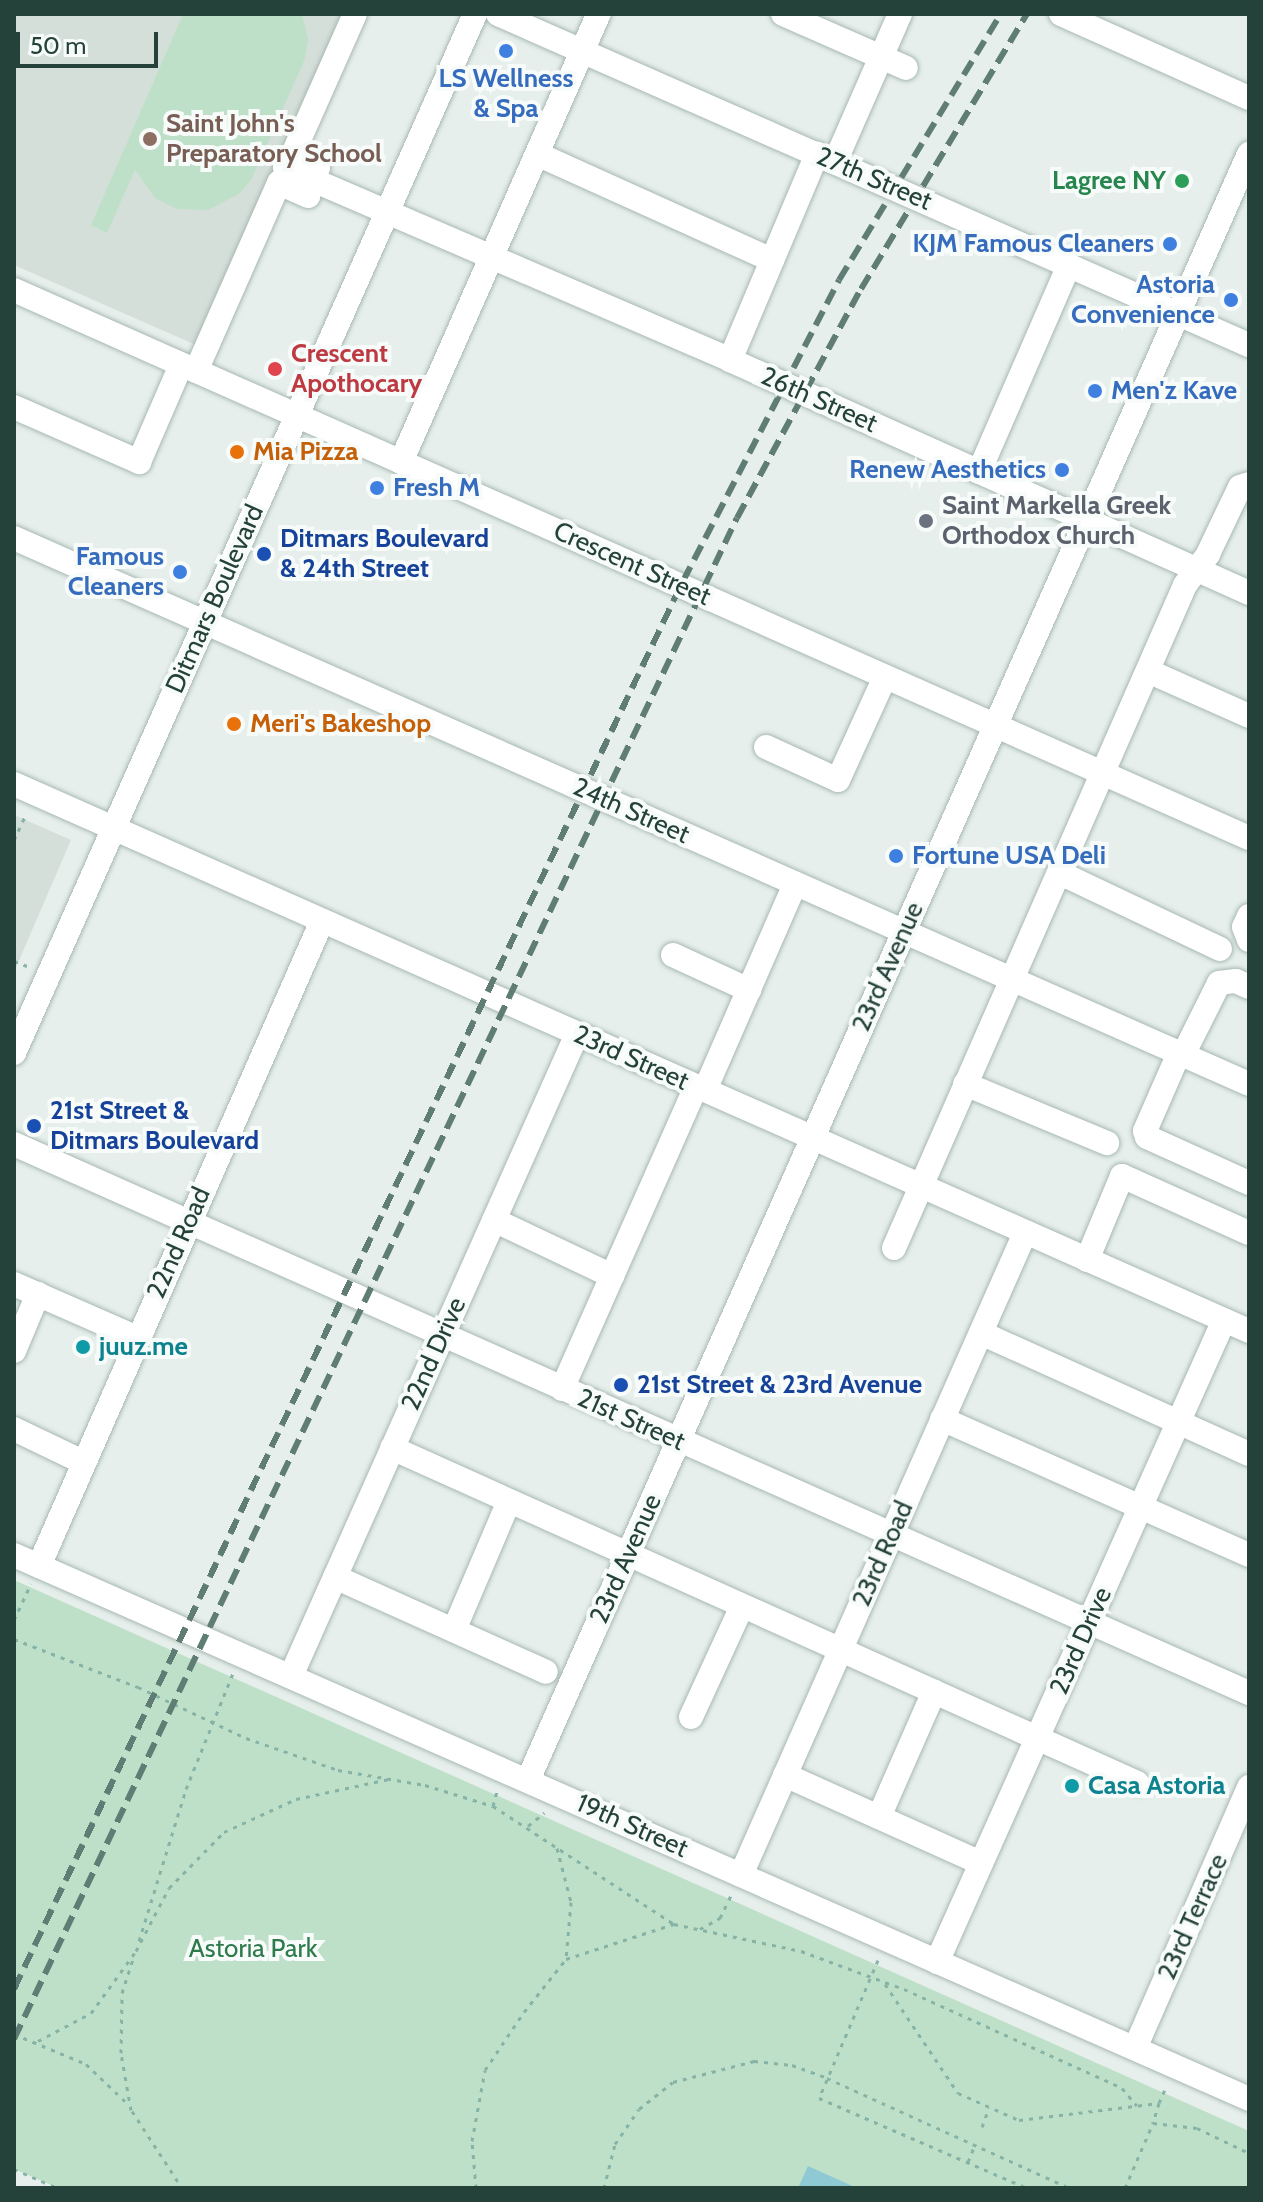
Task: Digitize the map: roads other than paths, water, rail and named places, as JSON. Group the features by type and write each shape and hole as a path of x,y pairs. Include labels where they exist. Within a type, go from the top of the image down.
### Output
{"street":[{"path":"14,407 139,462 189,368 279,183 350,214 376,207 361,186 292,156 355,14"},
{"name":"Ditmars Boulevard","path":"14,1053 296,415 376,207 475,14"},
{"name":"27th Street","path":"498,14 1249,345"},
{"path":"401,462 599,14"},
{"path":"783,14 906,68"},
{"path":"730,360 772,260 900,14"},
{"path":"1061,14 1249,98"},
{"path":"537,154 772,260"},
{"name":"23rd Avenue","path":"528,1780 1249,154"},
{"name":"26th Street","path":"285,168 492,255 1249,593"},
{"path":"979,472 1069,265"},
{"name":"Crescent Street","path":"14,290 1249,838"},
{"path":"894,1248 1148,671 1240,487 1249,484"},
{"name":"24th Street","path":"14,538 1249,1084"},
{"path":"1148,671 1249,716"},
{"path":"766,747 838,780 885,677"},
{"name":"23rd Street","path":"14,784 1249,1331"},
{"path":"1060,873 1220,949"},
{"path":"562,1389 700,1088 749,990 795,884"},
{"path":"1249,916 1244,927 1249,940"},
{"name":"22nd Road","path":"35,1574 186,1223 322,921"},
{"path":"673,955 749,990"},
{"path":"1249,987 1236,981 1219,983 1145,1131 1147,1137 1249,1183"},
{"name":"22nd Drive","path":"291,1676 577,1034"},
{"path":"965,1084 1107,1143"},
{"name":"21st Street","path":"14,1144 1249,1693"},
{"path":"1087,1260 1122,1176 1249,1233"},
{"path":"494,1220 612,1276"},
{"name":"23rd Road","path":"737,1884 1025,1233"},
{"path":"14,1284 137,1338"},
{"path":"14,1351 38,1294"},
{"name":"23rd Drive","path":"937,1962 1224,1320"},
{"path":"981,1333 1249,1454"},
{"path":"942,1419 1249,1555"},
{"path":"14,1429 83,1462"},
{"path":"392,1448 1137,1783"},
{"path":"454,1630 509,1501"},
{"name":"19th Street","path":"14,1555 35,1574 291,1676 528,1780 737,1884 937,1962 1136,2046 1249,2099"},
{"path":"335,1577 546,1672"},
{"path":"691,1717 742,1606"},
{"path":"879,1817 934,1692"},
{"path":"785,1775 981,1863"},
{"name":"23rd Terrace","path":"1136,2046 1249,1787"}],"water":[{"path":"808,2166 857,2188 798,2188"}],"railway":[{"path":"14,1989 683,581 839,280 1001,14"},
{"path":"14,2039 737,518 861,289 1027,14"}],"place":[{"name":"LS Wellness & Spa","path":"506,51"},
{"name":"Saint John's Preparatory School","path":"150,139"},
{"name":"Lagree NY","path":"1182,181"},
{"name":"KJM Famous Cleaners","path":"1170,244"},
{"name":"Astoria Convenience","path":"1231,300"},
{"name":"Crescent Apothocary","path":"275,369"},
{"name":"Men'z Kave","path":"1095,391"},
{"name":"Mia Pizza","path":"237,452"},
{"name":"Renew Aesthetics","path":"1062,470"},
{"name":"Fresh M","path":"377,488"},
{"name":"Saint Markella Greek Orthodox Church","path":"926,521"},
{"name":"Ditmars Boulevard & 24th Street","path":"264,554"},
{"name":"Famous Cleaners","path":"180,572"},
{"name":"Meri's Bakeshop","path":"234,724"},
{"name":"Fortune USA Deli","path":"896,856"},
{"name":"21st Street & Ditmars Boulevard","path":"34,1126"},
{"name":"juuz.me","path":"83,1347"},
{"name":"21st Street & 23rd Avenue","path":"621,1385"},
{"name":"Casa Astoria","path":"1072,1786"}],"park label":[{"name":"Astoria Park","path":"253,1949"}]}
